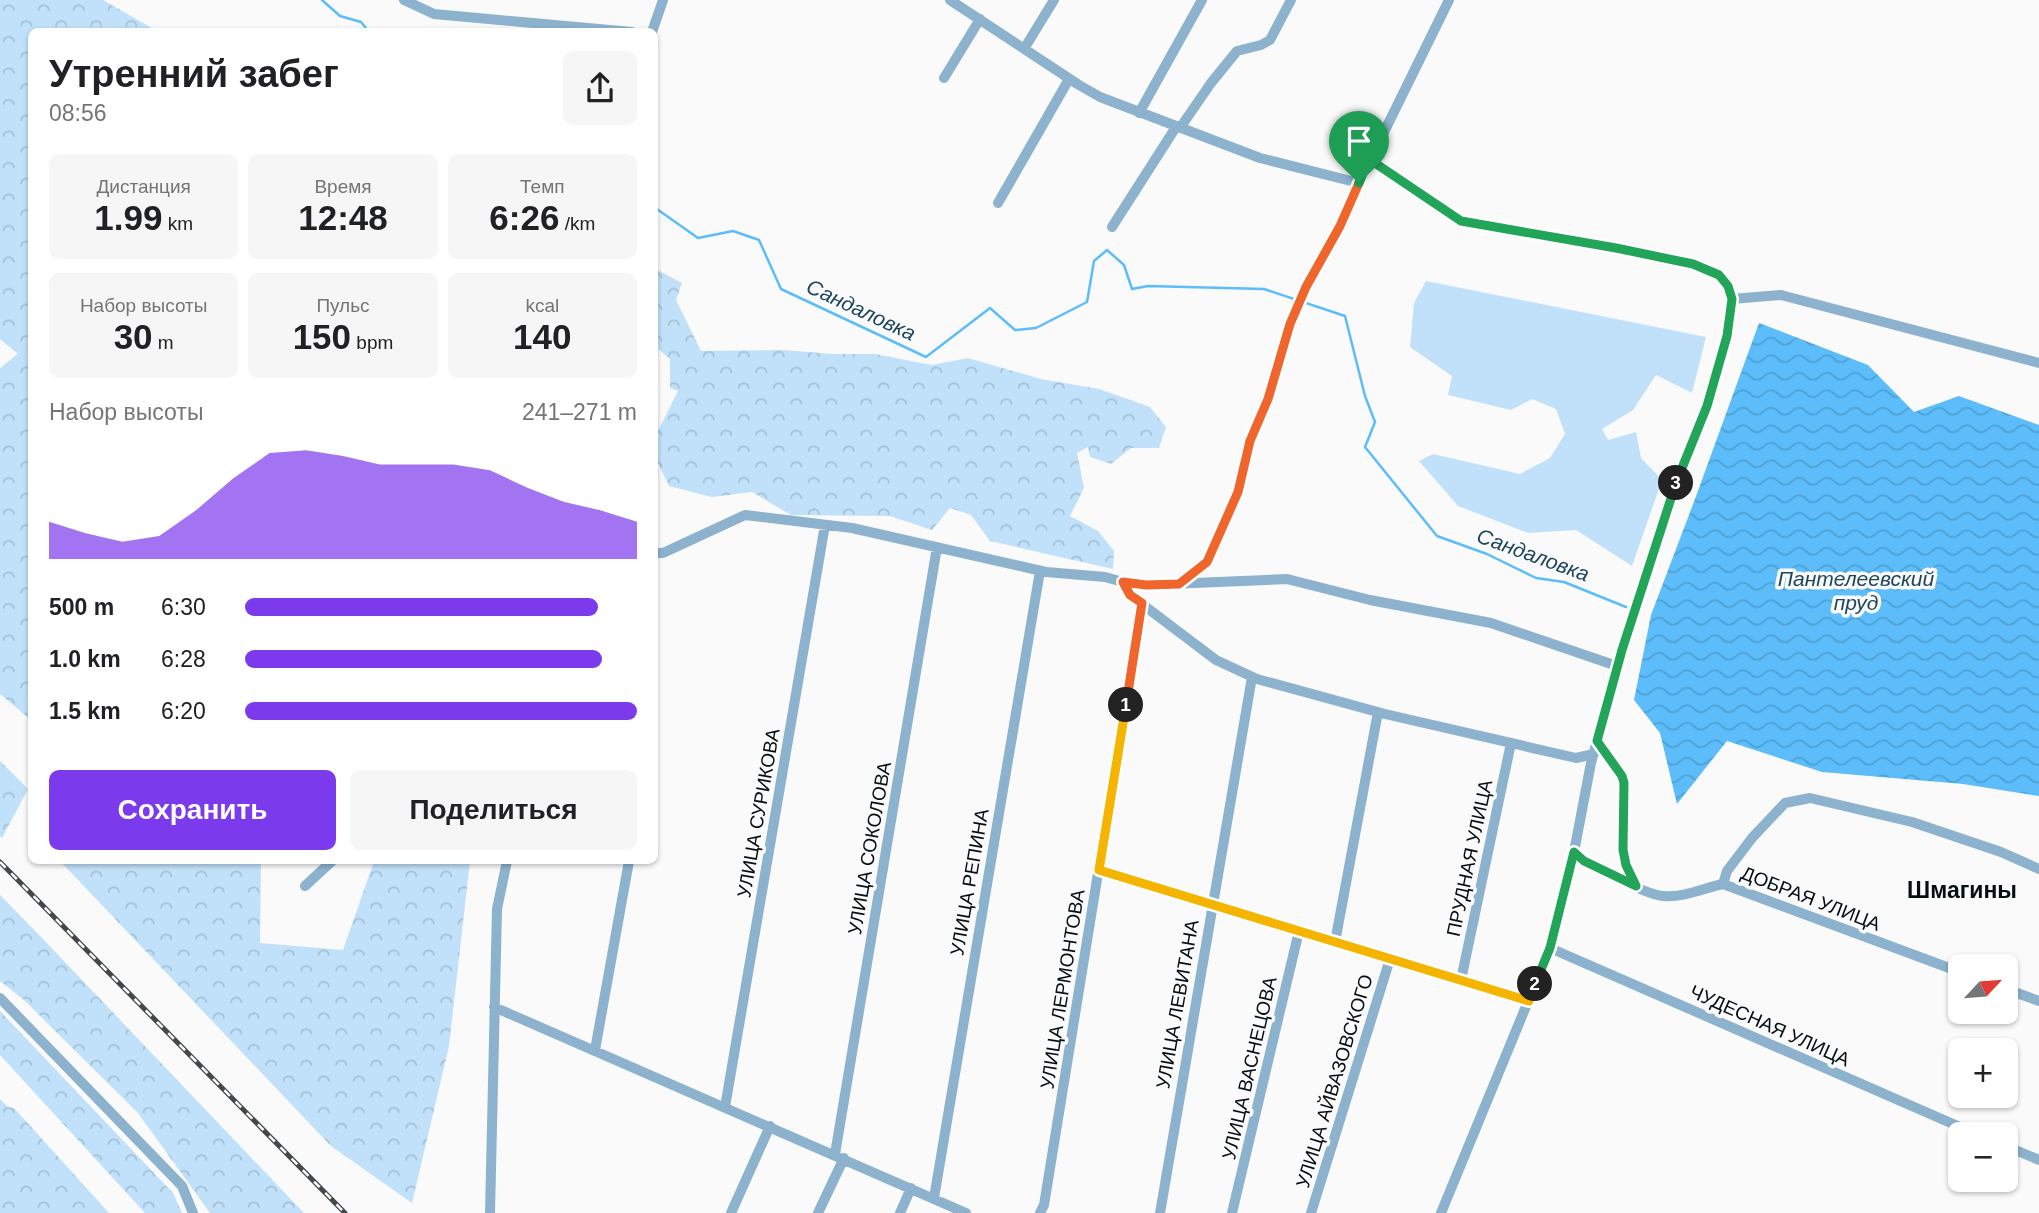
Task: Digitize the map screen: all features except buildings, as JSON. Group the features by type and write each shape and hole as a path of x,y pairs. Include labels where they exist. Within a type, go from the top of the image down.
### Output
{"street":[{"path":"404,0 434,14 588,28"},
{"path":"653,28 663,0"},
{"path":"950,0 1100,97 1260,158 1359,183"},
{"path":"1024,49 1054,0"},
{"path":"1139,113 1202,0"},
{"path":"1111,227 1211,83 1237,51 1270,40 1292,0"},
{"path":"1179,584 1207,562 1238,492 1250,441 1268,399 1290,324 1449,0"},
{"path":"944,78 979,19"},
{"path":"998,203 1069,79"},
{"path":"1369,159 1461,221 1693,264 1719,275 1728,286 1732,299 1727,336 1707,406 1664,518 1617,666 1597,741 1574,852 1550,948 1441,1213"},
{"path":"1732,299 1781,295 2039,363"},
{"path":"658,553 745,515 852,528 1040,571 1105,577 1146,585 1287,579 1370,600 1491,623 1617,666"},
{"name":"УЛИЦА СУРИКОВА","path":"725,1107 825,525"},
{"name":"УЛИЦА СОКОЛОВА","path":"818,1213 839,1156 937,547"},
{"name":"УЛИЦА РЕПИНА","path":"934,1198 1040,571"},
{"path":"1123,582 1130,595 1216,660 1252,677 1378,712 1576,758 1594,754"},
{"name":"УЛИЦА ЛЕРМОНТОВА","path":"1040,1213 1044,1205 1142,603"},
{"name":"УЛИЦА ЛЕВИТАНА","path":"1160,1213 1252,677"},
{"path":"1335,942 1378,712"},
{"path":"1597,741 1622,776 1624,783 1623,850 1626,865 1636,886"},
{"name":"ПРУДНАЯ УЛИЦА","path":"1461,980 1511,743"},
{"path":"1723,884 1727,871 1752,838 1785,803 1810,798 1912,822 2001,852 2039,869"},
{"name":"ДОБРАЯ УЛИЦА","path":"1574,852 1584,861 1661,896 1723,884 1948,968"},
{"path":"305,886 329,864"},
{"path":"490,1213 497,909 506,864"},
{"path":"595,1051 628,864"},
{"path":"1099,870 1529,1001"},
{"name":"УЛИЦА ВАСНЕЦОВА","path":"1233,1213 1299,931"},
{"name":"ЧУДЕСНАЯ УЛИЦА","path":"1550,948 1949,1122"},
{"name":"УЛИЦА АЙВАЗОВСКОГО","path":"1311,1213 1390,959"},
{"path":"2018,993 2039,1001"},
{"path":"0,998 182,1186 193,1213"},
{"path":"494,1007 966,1213"},
{"path":"731,1213 770,1126"},
{"path":"2018,1151 2039,1160"},
{"path":"900,1213 911,1188"}],"green space":[{"path":"0,0 103,0 152,28 28,28 28,717 0,694 0,368 18,354 0,339"},
{"path":"658,270 682,283 676,300 701,351 783,350 875,354 932,365 968,358 1041,379 1099,389 1150,407 1166,427 1159,448 1131,448 1111,464 1090,457 1088,447 1077,453 1084,488 1070,516 1098,531 1114,551 1113,569 990,541 971,515 950,508 932,530 890,516 791,515 752,492 712,497 669,486 658,463 658,431 678,391 670,388 670,359 658,349"},
{"path":"1426,281 1706,337 1692,393 1656,375 1633,410 1602,429 1608,440 1636,432 1641,458 1662,480 1632,566 1576,530 1528,533 1458,506 1419,461 1433,454 1520,474 1550,458 1565,434 1556,409 1532,399 1511,410 1448,395 1452,376 1410,347 1414,303"},
{"path":"0,761 28,789 2,838 0,836"},
{"path":"63,864 261,864 260,943 343,950 373,864 470,864 449,1046 412,1203 331,1146"},
{"path":"0,895 304,1213 210,1213 138,1113 24,1000 0,981"},
{"path":"0,1011 173,1193 182,1213 145,1213 0,1055"},
{"path":"0,1099 8,1107 14,1108 109,1213 0,1213"}],"water":[{"name":"Пантелеевский пруд","path":"1759,323 1868,365 1914,412 1959,396 2039,425 2039,796 1963,784 1822,772 1727,741 1677,804 1660,733 1634,700 1651,615"}],"waterway":[{"name":"Сандаловка","path":"322,0 340,16 361,22 366,28"},
{"name":"Сандаловка","path":"658,210 698,238 733,231 759,240 781,289 926,357 990,308 1015,330 1036,328 1087,302 1094,261 1107,250 1124,265 1132,289 1148,286 1264,289 1345,316 1365,396 1375,422 1365,447 1437,536 1487,554 1536,578 1564,582 1626,607"}],"railway":[{"path":"0,862 345,1213"}],"district":[{"name":"Шмагины","path":"1962,890"}],"route":[{"path":"1369,159 1461,221 1693,264 1719,275 1728,286 1732,299 1727,336 1707,406 1664,518 1622,650 1597,741 1622,776 1624,783 1621,829 1623,850 1626,865 1636,886 1584,861 1574,852 1550,948 1529,1001 1099,870 1142,603 1130,595 1123,582 1146,585 1179,584 1207,562 1238,492 1250,441 1268,399 1290,324 1359,183 1369,159"}]}
